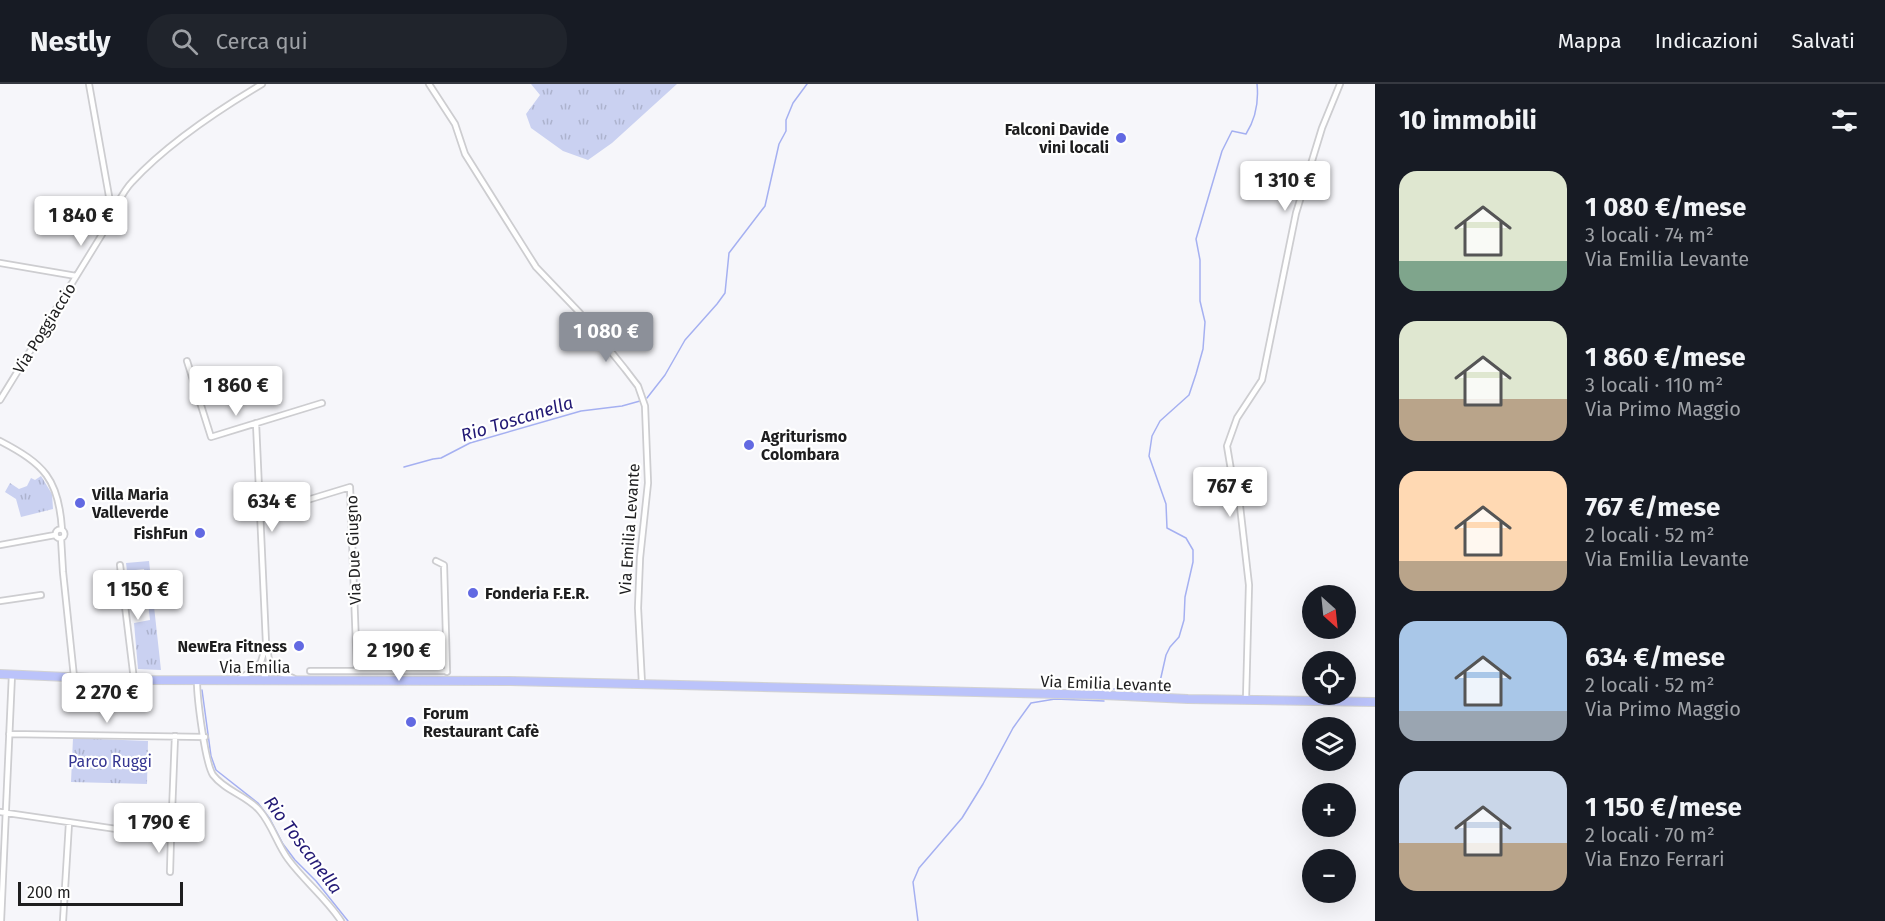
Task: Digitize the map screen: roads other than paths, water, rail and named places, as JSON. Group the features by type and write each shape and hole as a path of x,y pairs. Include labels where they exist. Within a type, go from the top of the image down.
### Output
{"main road":[{"name":"Via Emilia","path":"0,674 196,681 300,681 447,676 510,681"},
{"name":"Via Emilia Levante","path":"510,681 1375,702"}],"street":[{"path":"89,84 112,213"},
{"name":"Via Poggiaccio","path":"0,400 109,223 112,213 131,183 151,163 188,133 262,84"},
{"name":"Via Emilia Levante","path":"429,84 455,124 465,154 537,267 579,312 634,380 643,397 648,483 638,582 642,685"},
{"path":"1246,699 1249,585 1240,506 1227,446 1237,418 1262,380 1296,213 1322,128 1340,84"},
{"path":"0,263 76,276"},
{"path":"187,361 211,437 322,403"},
{"path":"256,423 266,643 269,660 265,680"},
{"path":"0,441 32,460 47,474 57,493 64,534 62,538 63,572 74,677"},
{"name":"Via Due Giugno","path":"260,510 304,501 350,487 357,671"},
{"path":"55,535 57,530 62,530"},
{"path":"0,545 55,535 62,538"},
{"path":"436,561 444,565 447,676"},
{"path":"120,565 134,680"},
{"path":"0,601 41,595"},
{"path":"235,680 253,671 261,662 266,643"},
{"path":"269,660 280,673 300,681"},
{"path":"261,662 265,680"},
{"path":"310,671 446,670 447,676"},
{"path":"1,921 12,674"},
{"path":"196,681 207,753 213,774 261,812 290,861 329,903 342,921"},
{"path":"9,734 205,737"},
{"path":"170,872 175,736"},
{"path":"0,812 171,837"},
{"path":"63,921 69,822"}],"waterway":[{"name":"Rio Toscanella","path":"647,398 665,375 685,340 725,293 729,253 765,206 779,144 786,131 786,120 793,103 807,84"},
{"path":"1114,689 1159,686 1166,655 1179,637 1184,620 1185,597 1193,562 1193,550 1186,538 1167,528 1166,504 1149,456 1152,436 1160,421 1189,395 1196,374 1203,349 1205,322 1200,301 1200,260 1196,239 1222,151 1232,131 1246,134 1252,122 1258,98 1257,84"},
{"name":"Rio Toscanella","path":"404,467 441,458 470,443 581,411 622,406 640,401"},
{"name":"Rio Toscanella","path":"202,690 211,756 216,770 258,803 295,860 316,881 348,921"},
{"path":"918,921 913,882 919,868 962,818 1013,728 1031,703 1055,699 1104,701"}],"place":[{"name":"Falconi Davide vini locali","path":"1121,138"},
{"name":"Agriturismo Colombara","path":"749,445"},
{"name":"Villa Maria Valleverde","path":"80,503"},
{"name":"FishFun","path":"200,533"},
{"name":"Fonderia F.E.R.","path":"473,593"},
{"name":"NewEra Fitness","path":"299,646"},
{"name":"Forum Restaurant Cafè","path":"411,722"}],"park label":[{"name":"Parco Ruggi","path":"110,761"}]}
